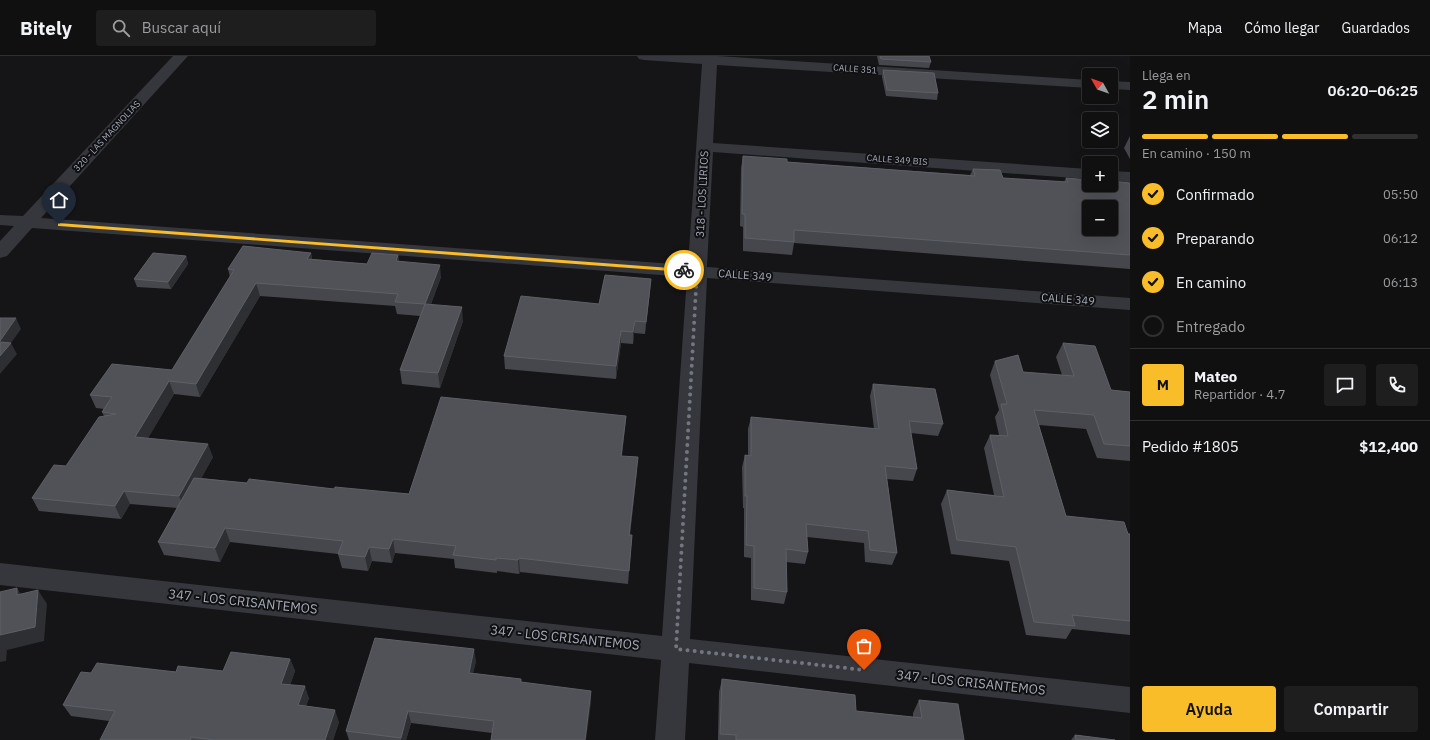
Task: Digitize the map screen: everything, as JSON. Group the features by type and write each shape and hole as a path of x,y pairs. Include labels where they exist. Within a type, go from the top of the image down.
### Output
{"street":[{"name":"320 - LAS MAGNOLIAS","path":"0,252 181,56"},
{"name":"CALLE 351","path":"644,56 710,58 1082,84"},
{"name":"318 - LOS LIRIOS","path":"670,740 710,58"},
{"path":"1118,85 1130,86"},
{"name":"CALLE 349 BIS","path":"704,147 1082,174"},
{"path":"1118,176 1130,177"},
{"name":"CALLE 349","path":"0,220 1130,304"},
{"name":"347 - LOS CRISANTEMOS","path":"0,574 1130,700"}],"building":[{"path":"880,56 929,56 931,62 881,59"},
{"path":"883,70 934,73 938,93 887,90"},
{"path":"743,156 787,159 787,162 975,176 973,169 1000,170 1003,178 1068,182 1066,178 1082,179 1082,192 1118,192 1118,182 1130,183 1130,255 794,230 794,242 745,238 745,214 742,214"},
{"path":"243,246 311,253 307,259 367,264 372,253 398,255 396,261 440,265 425,304 395,302 398,294 256,283 196,384 169,381 135,437 208,444 179,496 124,491 115,506 32,498 54,465 66,466 99,417 116,414 102,412 112,397 90,395 112,364 172,370 234,270 228,269"},
{"path":"153,253 186,256 168,282 134,279"},
{"path":"605,275 651,279 646,322 635,321 633,332 621,331 616,366 504,356 521,296 599,304"},
{"path":"425,304 462,307 438,373 400,370"},
{"path":"0,318 16,318 0,341"},
{"path":"0,342 11,343 0,356"},
{"path":"1063,343 1095,346 1111,390 1130,392 1130,446 1104,444 1094,415 1034,410 1066,516 1124,522 1128,534 1130,534 1130,621 1072,615 1075,626 1034,622 1016,547 957,540 947,490 1004,497 990,435 1008,436 1001,404 1007,404 995,361 1018,355 1023,372 1074,376"},
{"path":"873,384 935,389 943,424 909,421 917,469 885,466 897,553 870,550 868,531 806,524 808,552 786,549 787,592 754,588 754,546 746,545 747,496 745,496 745,455 751,456 751,417 879,429"},
{"path":"441,397 626,416 621,456 638,457 629,535 632,535 629,571 519,558 518,560 496,558 496,560 453,555 456,546 393,539 389,549 369,547 365,557 338,554 343,541 225,528 215,548 158,542 194,478 247,483 249,479 334,489 335,487 409,494"},
{"path":"17,588 17,595 38,590 35,627 0,635 0,592"},
{"path":"375,638 474,649 469,673 521,679 521,682 591,691 585,740 491,740 494,721 408,711 401,738 346,731"},
{"path":"231,652 290,659 281,684 305,686 298,705 335,710 325,740 214,740 191,737 190,740 100,740 115,711 63,705 81,672 91,673 97,663 176,672 178,666 223,671"},
{"path":"722,679 855,695 856,711 922,718 919,700 958,704 964,740 736,740 736,735 720,734"},
{"path":"1075,735 1115,740 1076,740"}],"way so far":[{"path":"684,270 697,271 676,649 864,670"}],"route":[{"path":"59,224 684,270"}]}
